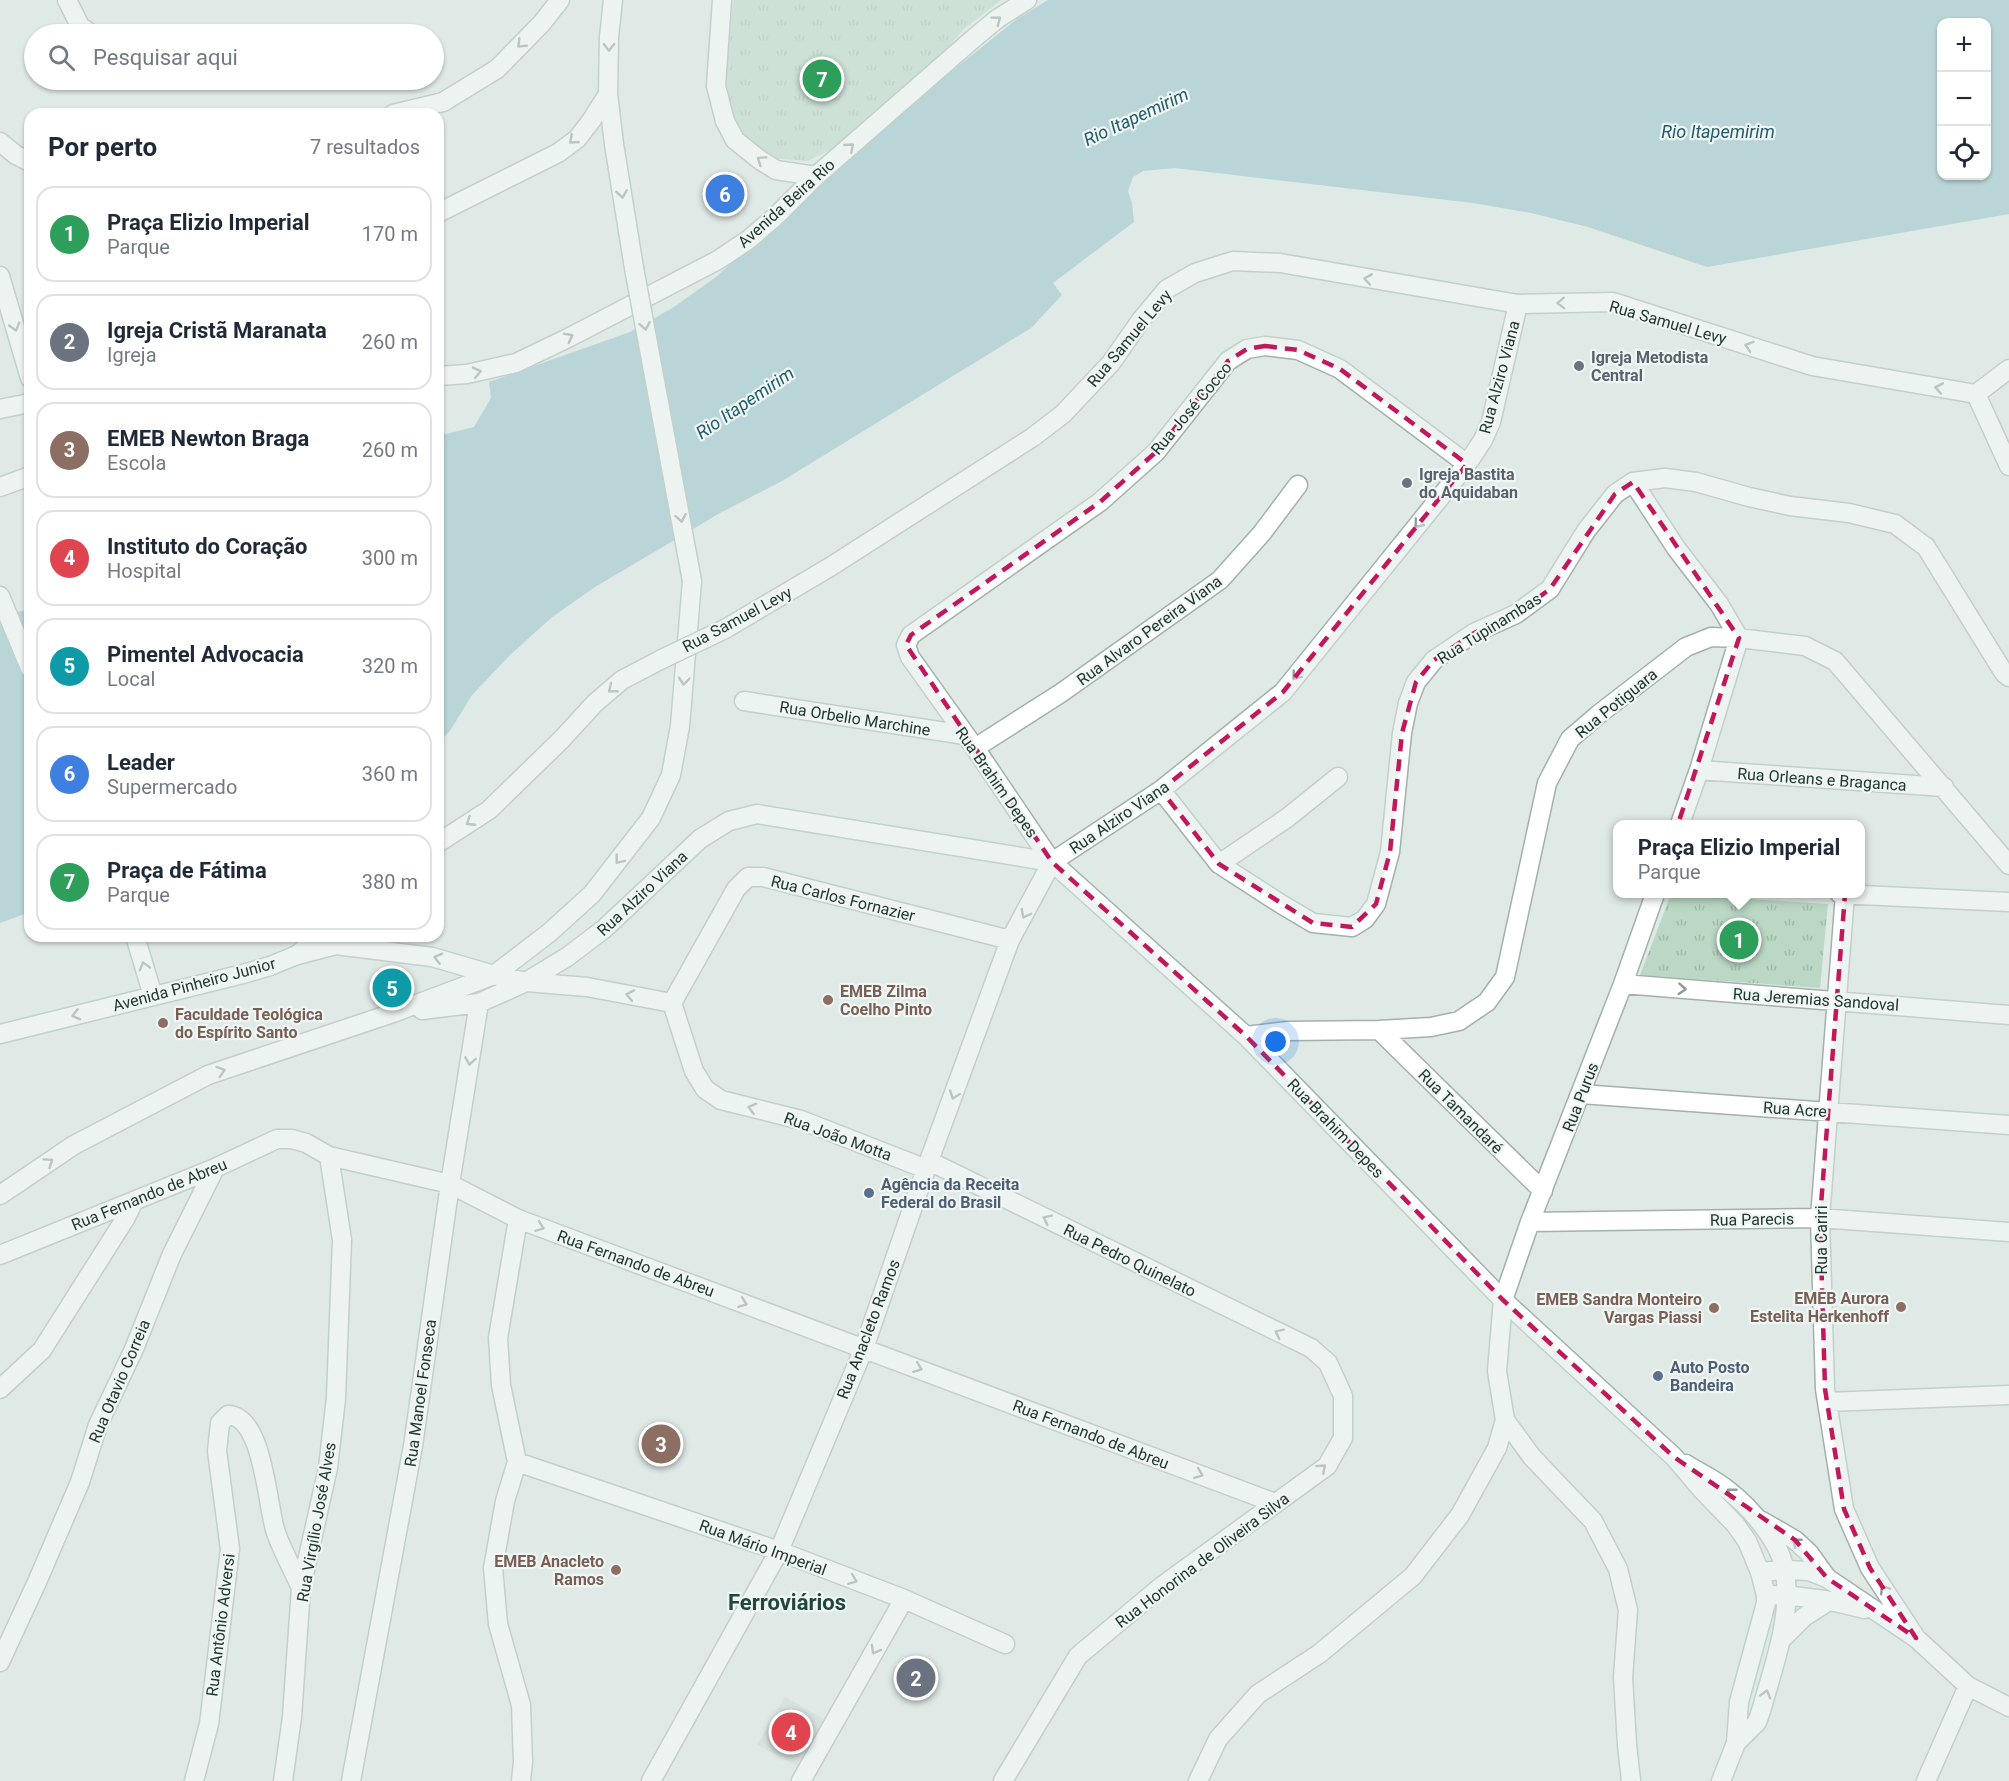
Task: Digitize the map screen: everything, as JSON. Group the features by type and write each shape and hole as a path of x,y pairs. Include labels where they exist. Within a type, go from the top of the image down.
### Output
{"street":[{"path":"67,0 79,24"},
{"path":"418,108 443,102 497,69 542,23 560,0"},
{"path":"0,1195 74,1145 208,1075 393,1013 494,975 549,933 592,894 651,818 670,775 680,726 692,580 634,268 614,144 608,94 609,37 613,0"},
{"path":"722,0 716,86 725,121 735,140 776,170 816,176"},
{"name":"Avenida Beira Rio","path":"444,376 467,374 516,363 718,260 776,216 816,176 997,19 1028,0"},
{"path":"444,210 558,153 576,139 591,122 608,94"},
{"path":"0,142 24,159"},
{"name":"Rua Samuel Levy","path":"444,839 489,810 562,739 595,703 622,680 724,629 850,555 1033,437 1063,414 1111,363 1140,320 1167,289 1195,273 1233,261 1280,263 1518,304 1613,302 1812,366 1976,394"},
{"path":"0,276 24,358"},
{"name":"Rua Alziro Viana","path":"393,1013 479,1003 526,982 567,957 604,929 700,838 729,820 757,814 1052,862 1161,789 1283,692 1467,464 1483,440 1491,422 1518,304"},
{"name":"Rua José Cocco","path":"906,645 911,635 1100,502 1156,452 1228,361 1247,349 1265,346 1298,350 1340,369 1467,464"},
{"path":"2009,369 1976,394 2009,466"},
{"path":"0,409 24,404"},
{"path":"0,487 24,478"},
{"path":"1682,820 1739,638 1719,604 1676,548 1633,482 1665,478 1696,482 1779,504 1849,513 1895,524 1926,547 2004,673 2009,677"},
{"name":"Rua Tupinambas","path":"1161,789 1219,864 1312,923 1352,927 1365,919 1376,904 1390,852 1402,733 1408,703 1416,682 1434,660 1474,633 1516,614 1550,588 1586,531 1615,494 1633,482"},
{"name":"Rua Alvaro Pereira Viana","path":"970,741 1061,693 1220,580 1262,533 1298,485"},
{"path":"0,596 24,654"},
{"name":"Rua Potiguara","path":"1246,1036 1288,1031 1431,1027 1459,1021 1486,1002 1505,977 1547,783 1570,740 1599,714 1686,647 1711,637 1805,646 1835,661 2009,865"},
{"name":"Rua Brahim Depes","path":"906,645 910,657 1052,862 1246,1036 1503,1300 1674,1456 1702,1490 1735,1524 1747,1541 1760,1572 1766,1599"},
{"name":"Rua Orbelio Marchine","path":"744,701 970,741"},
{"name":"Rua Orleans e Braganca","path":"1699,770 1944,787"},
{"path":"1219,864 1287,818 1338,777"},
{"name":"Rua Anacleto Ramos","path":"651,1781 778,1551 864,1348 928,1165 1011,940 1052,862"},
{"name":"Rua Carlos Fornazier","path":"672,1003 736,889 748,877 763,877 1011,940"},
{"path":"1865,895 2009,902"},
{"name":"Rua Purus","path":"1505,1420 1497,1371 1503,1300 1530,1222 1623,984 1654,898"},
{"name":"Rua Cariri","path":"1845,898 1820,1218 1825,1389 1844,1509 1870,1568 1916,1638"},
{"path":"137,942 153,996"},
{"path":"297,955 313,942"},
{"name":"Avenida Pinheiro Junior","path":"0,1034 243,974 297,955 336,945 432,957 526,982"},
{"path":"526,982 587,987 672,1003"},
{"name":"Rua Jeremias Sandoval","path":"1623,984 2009,1015"},
{"name":"Rua Manoel Fonseca","path":"351,1781 413,1446 450,1184 479,1003"},
{"name":"Rua João Motta","path":"672,1003 694,1071 705,1089 721,1100 801,1120 928,1165"},
{"name":"Rua Tamandaré","path":"1379,1030 1543,1191"},
{"name":"Rua Acre","path":"1581,1094 2009,1125"},
{"name":"Rua Fernando de Abreu","path":"0,1255 214,1168 277,1139 292,1139 306,1143 329,1156 450,1184 518,1219 1275,1503"},
{"name":"Rua Virgílio José Alves","path":"283,1781 292,1717 301,1588 328,1468 336,1398 342,1240 329,1156"},
{"name":"Rua Pedro Quinelato","path":"928,1165 1311,1348 1328,1363"},
{"name":"Rua Otavio Correia","path":"0,1662 80,1482 98,1425 134,1349 172,1254 214,1168"},
{"path":"0,1389 42,1350 135,1201"},
{"name":"Rua Parecis","path":"1530,1222 1820,1218 2009,1232"},
{"path":"518,1219 498,1338 501,1385 517,1462 505,1502 493,1568 498,1624 521,1705 524,1762 521,1781"},
{"name":"Rua Honorina de Oliveira Silva","path":"1003,1781 1078,1656 1162,1586 1327,1466 1343,1438 1343,1396 1328,1363"},
{"path":"1827,1402 2009,1395"},
{"name":"Rua Antônio Adversi","path":"194,1781 209,1724 230,1549 217,1451 220,1423 228,1414 242,1420 256,1442 276,1532 301,1588"},
{"path":"1198,1781 1218,1739 1258,1694 1319,1654 1413,1576 1460,1515 1497,1448 1505,1420"},
{"path":"1505,1420 1532,1457 1593,1521 1618,1569 1629,1610 1623,1677 1631,1781"},
{"name":"Rua Brahim Depes","path":"1674,1456 1727,1489 1749,1507 1777,1550 1785,1570 1786,1595 1781,1640 1761,1711 1756,1722 1736,1743"},
{"name":"Rua Mário Imperial","path":"517,1462 778,1551 904,1599 1005,1644"},
{"path":"1756,1518 1795,1540 1809,1552 1827,1578"},
{"path":"1760,1572 1809,1571 1827,1578 1916,1638 1968,1686 2009,1707"},
{"path":"1721,1781 1736,1743 1739,1702 1766,1599 1786,1595 1829,1601 1877,1613"},
{"path":"801,1781 904,1599"},
{"path":"1781,1640 1804,1617 1829,1601"},
{"path":"1926,1781 1968,1686"}],"highlighted area":[{"path":"1265,346 1298,350 1340,369 1467,464 1283,692 1161,790 1219,864 1313,923 1352,927 1376,904 1390,852 1402,733 1416,682 1434,660 1474,633 1516,614 1550,589 1615,494 1633,482 1739,638 1659,882 1845,894 1820,1218 1825,1389 1844,1509 1870,1568 1916,1638 1827,1578 1795,1540 1674,1457 1503,1300 1246,1036 1052,862 906,645 911,635 1100,502 1156,452 1228,361 1247,349"}],"shaded area":[{"path":"785,1697 824,1719 798,1766 757,1745"}],"green space":[{"path":"733,0 1001,0 964,29 926,72 830,150 808,161 770,158 750,142 739,129 731,114 725,85"},
{"path":"1669,898 1734,898 1828,904 1820,988 1640,975"}],"water":[{"name":"Rio Itapemirim","path":"1048,0 2009,0 2009,214 1707,267 1588,227 1531,213 1473,203 1175,168 1143,171 1133,177 1128,191 1134,222 1053,283 1062,295 1031,328 782,481 720,513 595,587 551,618 510,655 472,695 444,737 444,434 474,427 491,398 489,382 630,332 674,307 716,277 892,119 1017,19"},
{"path":"24,610 24,914 0,923 0,616"}],"place":[{"name":"Praça de Fátima","path":"822,79"},
{"name":"Leader","path":"725,194"},
{"name":"Igreja Metodista Central","path":"1579,366"},
{"name":"Igreja Bastita do Aquidaban","path":"1407,483"},
{"name":"Praça Elizio Imperial","path":"1739,940"},
{"name":"Pimentel Advocacia","path":"392,988"},
{"name":"EMEB Zilma Coelho Pinto","path":"828,1000"},
{"name":"Faculdade Teológica do Espírito Santo","path":"163,1023"},
{"name":"Agência da Receita Federal do Brasil","path":"869,1193"},
{"name":"EMEB Aurora Estelita Herkenhoff","path":"1901,1307"},
{"name":"EMEB Sandra Monteiro Vargas Piassi","path":"1714,1308"},
{"name":"Auto Posto Bandeira","path":"1658,1376"},
{"name":"EMEB Newton Braga","path":"661,1444"},
{"name":"EMEB Anacleto Ramos","path":"616,1570"},
{"name":"Igreja Cristã Maranata","path":"916,1678"},
{"name":"Instituto do Coração","path":"791,1732"}],"district":[{"name":"Ferroviários","path":"787,1602"}]}
